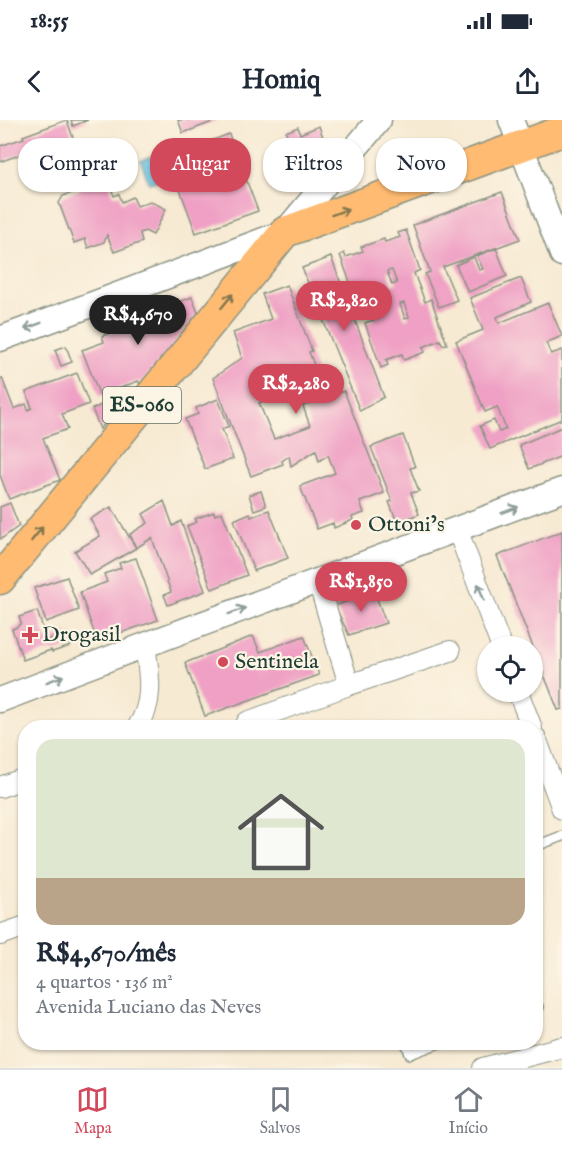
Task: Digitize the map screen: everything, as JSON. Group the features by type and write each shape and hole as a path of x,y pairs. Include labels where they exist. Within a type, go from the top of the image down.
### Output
{"main road":[{"path":"285,232 516,133 562,131"},
{"name":"ES-060","path":"0,579 285,232"}],"street":[{"name":"ES-060","path":"285,232 379,120"},
{"path":"516,133 562,254"},
{"path":"0,339 285,232"},
{"path":"0,700 562,490"},
{"path":"457,529 497,636"},
{"path":"318,581 349,685"},
{"path":"141,720 150,695 145,645"},
{"path":"253,720 450,651"},
{"path":"522,702 528,720"},
{"path":"543,759 562,808"},
{"path":"0,787 18,781"},
{"path":"0,935 18,929"},
{"path":"483,1068 562,1047"}],"lane":[{"path":"543,843 562,836"},
{"path":"409,1050 410,1054 421,1050"}],"water":[{"path":"150,158 150,183 149,183 141,161"}],"building":[{"path":"67,120 73,138 24,138 23,136"},
{"path":"71,120 88,120 73,126"},
{"path":"178,120 218,120 183,133"},
{"path":"319,126 323,138 288,138 286,132 298,127 300,134"},
{"path":"229,134 231,138 218,138"},
{"path":"18,140 18,155 0,162 0,146"},
{"path":"74,192 112,192 114,196 119,194 122,202 133,197 137,206 150,201 166,209 153,235 145,231 140,233 142,242 114,252 107,235 104,242 88,248 85,239 74,243 59,203 63,196"},
{"path":"181,192 251,192 258,211 196,233"},
{"path":"502,192 520,239 443,267 457,300 439,307 425,274 430,272 413,225"},
{"path":"406,230 420,270 414,273 425,302 431,299 447,344 443,345 440,340 423,347 425,352 404,360 402,354 386,360 388,365 381,368 365,323 374,320 370,310 379,307 376,298 367,301 363,290 354,293 340,255 344,253 346,257 363,251 361,247 384,239 385,242 400,237 398,233","holes":["392,270 397,283 392,285 387,271","404,303 409,317 405,319 400,304"]},
{"path":"496,248 507,276 468,292 456,265 474,257 479,270 483,269 477,256"},
{"path":"331,257 384,397 360,411 302,268"},
{"path":"521,278 531,302 497,317 499,323 548,303 562,336 546,343 551,354 562,350 562,419 490,449 480,426 494,420 499,432 506,429 497,407 485,412 456,341 483,330 470,298"},
{"path":"287,285 324,390 301,398 290,369 282,371 290,391 259,403 274,439 310,426 303,406 344,391 384,493 360,502 364,513 334,528 333,523 317,529 300,486 335,473 328,455 319,461 316,450 291,466 289,456 282,461 283,464 251,476 213,378 242,358 233,333 271,319 262,294"},
{"path":"192,297 198,313 140,384 138,381 100,396 82,350 104,342 102,336 119,330 117,325"},
{"path":"66,346 72,362 61,366 55,350"},
{"path":"77,373 89,404 62,414 68,429 43,438 60,480 9,499 0,475 0,379 2,378 14,409 26,404 28,410 32,408 26,392"},
{"path":"218,399 229,426 222,429 233,459 205,469 185,419 198,414 196,408"},
{"path":"106,403 111,416 100,429 92,409"},
{"path":"562,427 562,456 529,469 519,445"},
{"path":"403,435 415,467 410,468 419,491 411,493 419,514 397,522 389,502 392,501 371,447"},
{"path":"261,491 266,506 254,510 249,495"},
{"path":"164,501 173,526 181,521 205,591 168,605 164,595 171,592 152,538 136,548 130,534 148,523 143,514"},
{"path":"10,503 19,526 1,539 0,507"},
{"path":"111,507 136,548 90,575 75,551 100,536 90,519"},
{"path":"269,510 288,558 254,571 234,520 250,513 251,517"},
{"path":"214,512 215,515 222,512 247,575 212,589 187,526 197,522 195,519"},
{"path":"562,531 562,709 558,710 543,672 543,636 529,636 497,556"},
{"path":"136,558 158,620 97,641 80,592 107,582 104,574 121,568 119,563"},
{"path":"67,577 79,610 46,622 34,588"},
{"path":"374,591 386,623 349,635 335,606"},
{"name":"Drogasil","path":"37,611 47,640 67,633 71,646 23,660 12,629 21,623 19,617"},
{"path":"253,636 260,652 304,636 319,675 205,716 185,663"}],"place":[{"name":"Ottoni’s","path":"356,525"},
{"name":"Drogasil","path":"30,635"},
{"name":"Sentinela","path":"223,662"}]}
